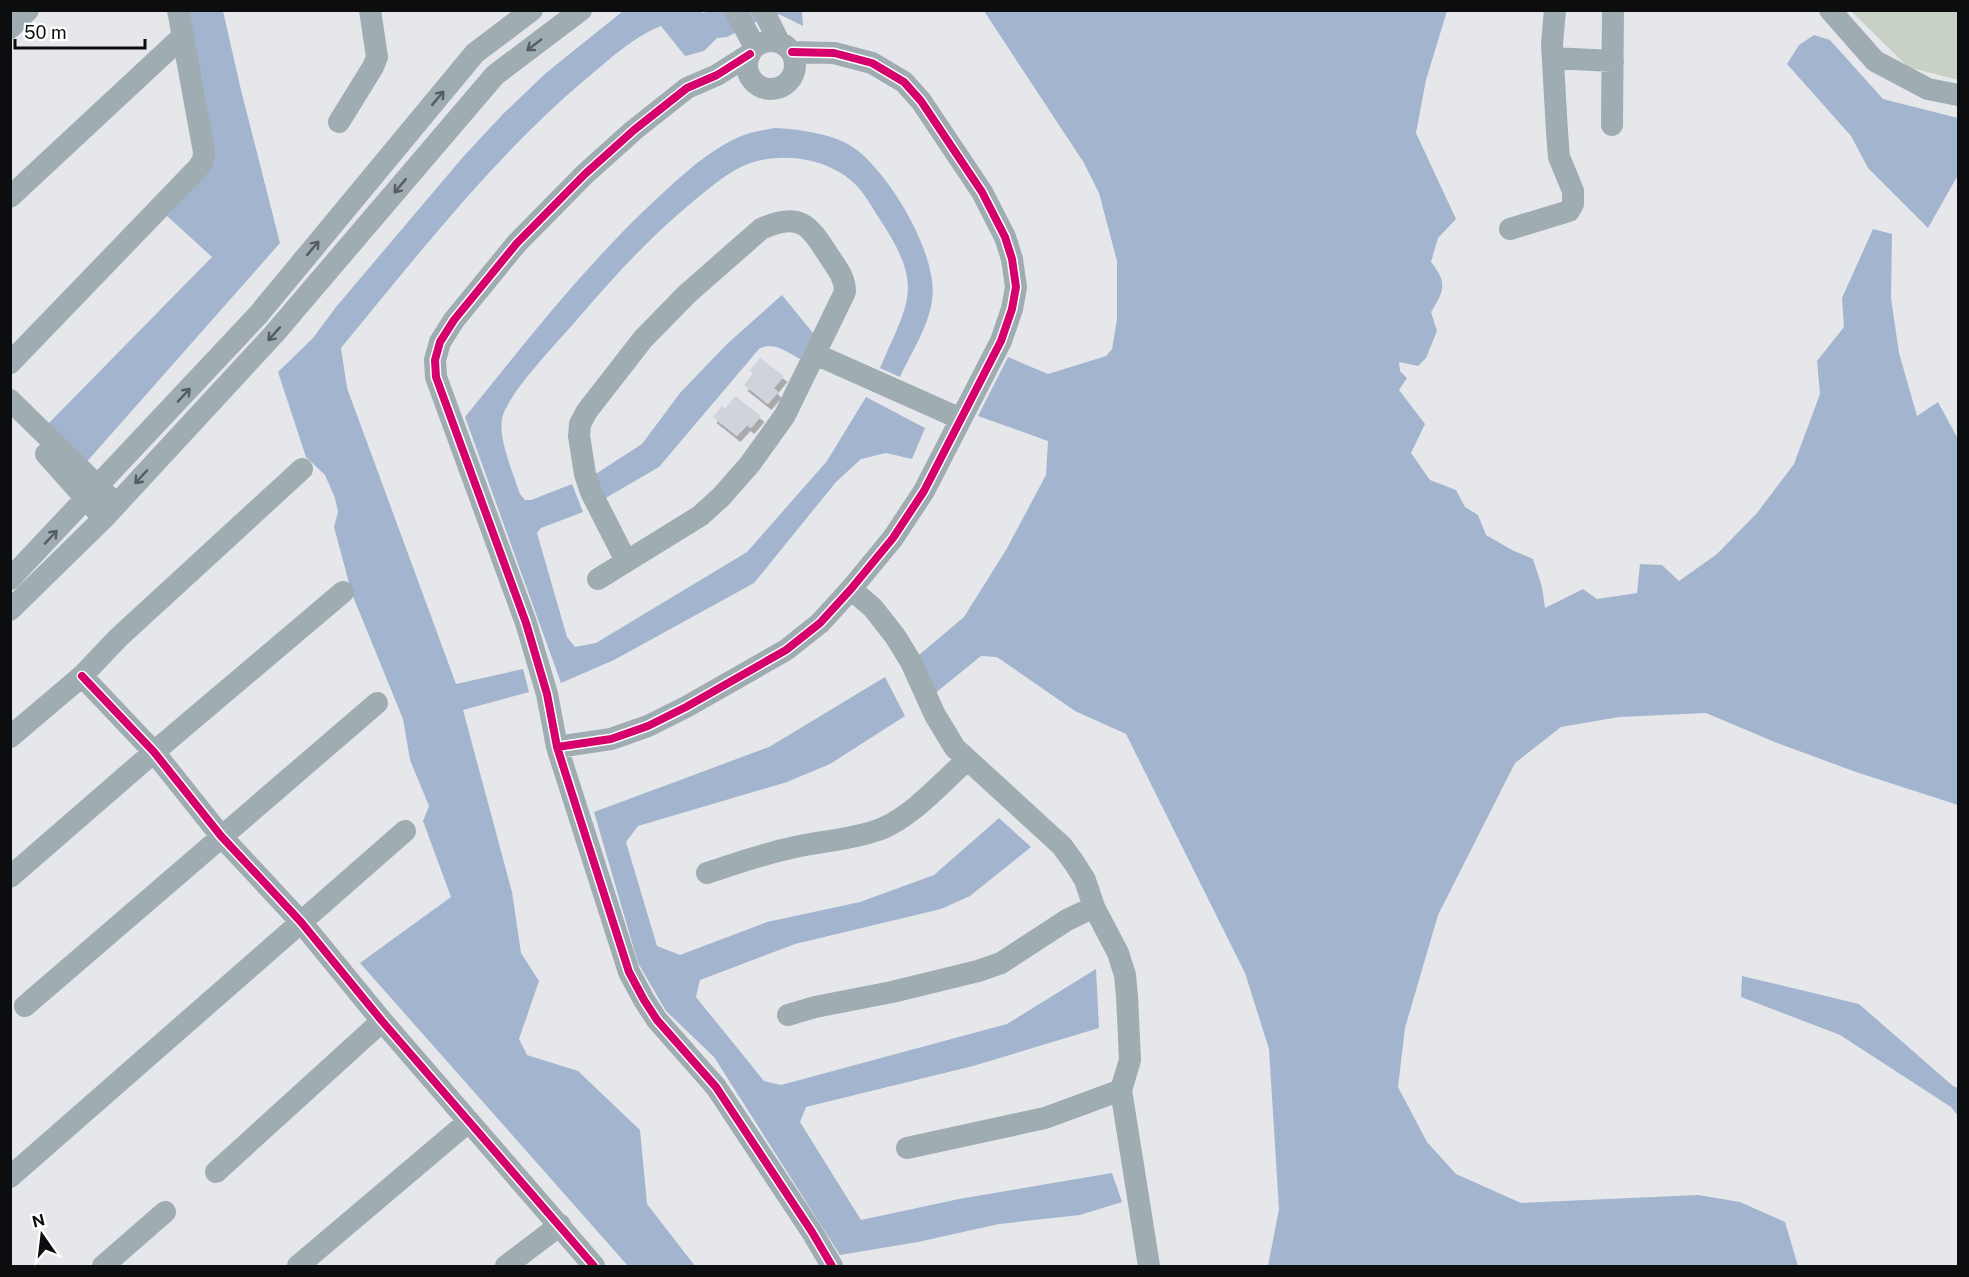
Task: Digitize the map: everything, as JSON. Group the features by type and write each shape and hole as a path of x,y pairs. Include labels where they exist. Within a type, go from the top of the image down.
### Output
{"street":[{"path":"10,28 28,10"},
{"path":"10,363 198,168 203,160 204,152 178,10"},
{"path":"339,122 373,67 376,57 370,10"},
{"path":"10,579 258,315 475,53 532,10"},
{"path":"13,603 109,512 274,334 495,75 581,10"},
{"path":"735,10 750,44 747,71 756,84"},
{"path":"1510,229 1569,212 1573,204 1573,191 1559,157 1553,58 1555,10"},
{"path":"1612,125 1613,10"},
{"path":"1830,10 1875,61 1928,89 1959,95"},
{"path":"766,15 795,60 792,77"},
{"path":"10,197 183,36"},
{"path":"557,747 610,739 648,726 786,650 820,623 894,538 924,491 1001,341 1012,309 1016,287 1012,259 996,216 921,100 904,82 880,66 856,57 834,52 815,53 785,47 770,41 750,44 717,75 687,88 634,129 585,174 517,243 454,320 440,342 435,360 436,377 442,396 526,623 547,694 557,747 629,972 644,1000 675,1042 698,1064 716,1087 832,1266"},
{"path":"717,75 772,89 787,83 815,53"},
{"path":"1553,58 1613,61"},
{"path":"598,579 700,516 721,497 750,464 785,415 845,292 845,283 811,228 798,222 786,221 761,229 687,294 643,339 587,411 580,424 579,436 585,474 596,504 626,561"},
{"path":"815,354 961,418"},
{"path":"10,400 109,512"},
{"path":"10,419 93,493"},
{"path":"10,737 82,676 118,638 302,469"},
{"path":"851,589 873,608 895,636 911,662 935,715 955,748 1062,846 1084,880 1094,907 1118,953 1125,975 1130,1060 1121,1090 1149,1266"},
{"path":"10,878 343,592"},
{"path":"82,676 154,752 221,836 301,922 468,1122 594,1266"},
{"path":"25,1006 377,703"},
{"path":"707,873 791,848 858,836 881,829 900,818 967,760"},
{"path":"10,1177 405,831"},
{"path":"788,1015 990,967 1001,963 1067,920 1094,907"},
{"path":"216,1172 382,1021"},
{"path":"907,1148 1045,1118 1121,1090"},
{"path":"298,1266 468,1122"},
{"path":"103,1266 165,1212"},
{"path":"506,1266 560,1225"}],"shaded area":[{"path":"1851,11 1958,11 1958,80 1908,67"}],"water":[{"path":"698,10 703,13 712,10 802,11 803,26 773,13 727,37 717,38 704,51 685,56 661,26 631,42 553,108 520,140 458,208 341,348 347,388 456,684 523,669 529,692 463,710 512,892 521,953 539,981 519,1039 527,1055 578,1071 640,1130 647,1204 695,1266 628,1266 360,963 451,897 423,821 429,806 410,760 403,719 352,594 334,527 338,512 335,498 325,475 306,457 278,372 313,338 336,307 463,157 546,73 623,11"},
{"path":"183,11 223,11 280,243 83,466 47,425 212,257 167,216 214,162 197,93"},
{"path":"984,11 1447,11 1426,80 1416,133 1456,219 1438,238 1431,262 1442,281 1439,298 1431,312 1437,331 1426,358 1418,366 1399,362 1400,371 1407,378 1399,390 1425,424 1411,453 1430,480 1456,490 1465,507 1478,515 1486,535 1533,559 1542,587 1545,608 1583,589 1597,599 1637,593 1640,564 1662,565 1679,581 1717,554 1757,513 1794,464 1820,394 1817,361 1844,327 1842,298 1873,229 1892,234 1891,298 1899,353 1917,416 1938,402 1958,439 1958,805 1856,772 1777,743 1706,713 1619,717 1561,727 1515,763 1438,915 1405,1028 1398,1087 1427,1142 1456,1174 1521,1203 1698,1195 1740,1202 1785,1222 1798,1266 1268,1266 1279,1209 1269,1049 1245,973 1126,734 1075,711 997,657 981,656 928,699 912,661 964,617 1006,550 1046,475 1048,441 978,416 1008,357 1048,374 1106,356 1112,349 1117,319 1117,261 1099,193 1084,163"},
{"path":"1814,35 1830,40 1883,99 1958,118 1958,175 1928,228 1868,168 1851,136 1787,64 1799,45"},
{"path":"774,128 829,136 849,145 871,163 898,198 921,241 932,283 932,301 923,331 900,377 880,368 905,308 908,293 907,277 893,241 865,196 850,180 833,169 813,161 791,158 753,162 726,176 680,212 622,269 550,350 516,391 503,415 501,423 504,444 520,494 525,500 531,500 572,484 583,512 541,528 537,533 567,637 575,647 596,643 747,552 827,461 866,397 925,428 912,459 886,453 861,459 836,482 754,583 614,660 561,683 465,417 585,272 637,217 693,166 714,151 736,138"},
{"path":"782,295 813,333 800,359 775,347 759,349 659,467 604,499 594,475 642,444 680,393 727,344"},
{"path":"885,677 905,716 830,764 787,782 638,826 626,842 657,946 680,955 767,922 860,902 934,875 999,818 1031,847 970,896 941,909 795,944 700,980 696,997 764,1081 781,1085 1007,1024 1096,969 1099,1028 973,1066 806,1107 800,1122 861,1220 959,1199 1112,1173 1122,1202 1080,1215 999,1224 918,1242 840,1255 714,1057 666,1011 638,963 594,812 769,747"},
{"path":"1742,976 1859,1004 1958,1088 1958,1116 1951,1107 1840,1035 1741,997"}],"building":[{"path":"760,358 784,376 774,388 778,392 768,404 744,385 753,373 750,370"},
{"path":"735,396 761,416 751,428 747,425 737,436 713,417 722,406 725,409"}],"cycle path":[{"path":"557,747 611,739 648,726 786,650 820,623 893,538 924,491 1001,341 1012,309 1016,287 1012,259 1005,237 982,192 921,101 904,82 872,63 834,53 792,52"},
{"path":"750,54 717,75 687,88 634,130 585,174 517,243 454,320 440,342 435,360 436,377 526,623 547,694 557,747 629,972 657,1020 716,1087 832,1266"},
{"path":"82,676 154,752 221,836 301,922 382,1021 594,1266"}]}
